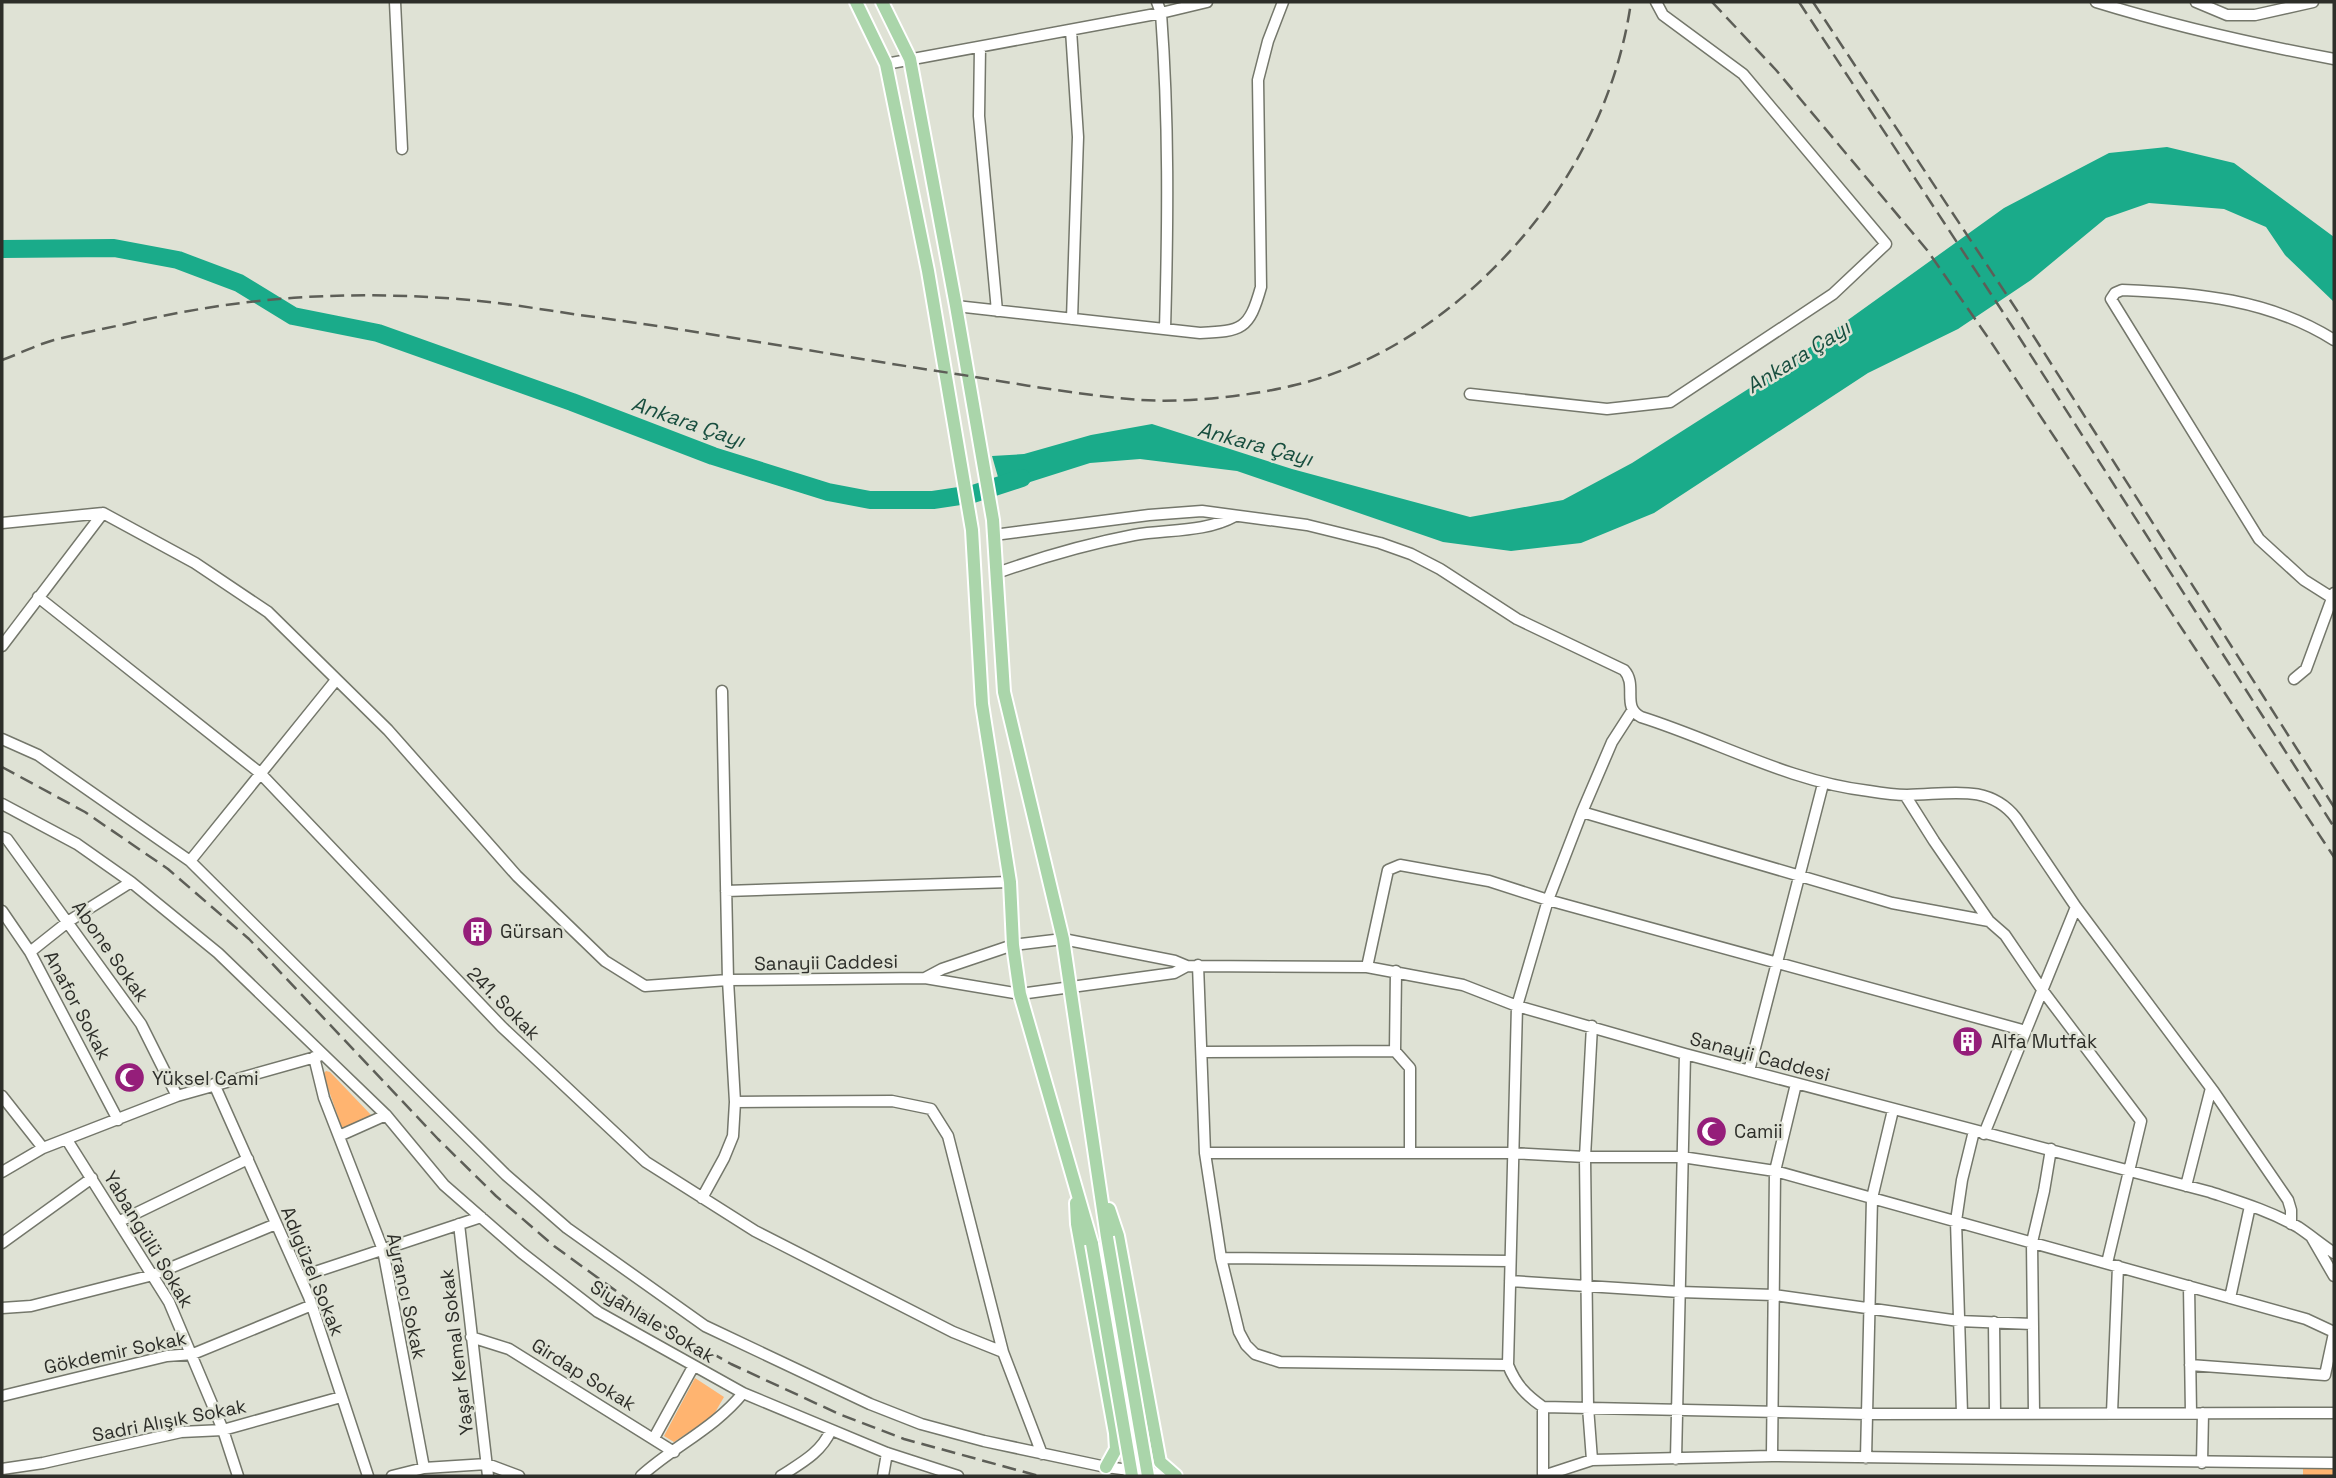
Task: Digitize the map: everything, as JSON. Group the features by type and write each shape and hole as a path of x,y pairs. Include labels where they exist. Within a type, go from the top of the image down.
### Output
{"main road":[{"path":"856,2 886,64 928,271 972,530 982,704 1010,882 1013,945 1020,994 1092,1244 1132,1476"},
{"path":"882,2 910,59 956,306 995,535 1004,691 1063,939 1107,1237 1148,1476"},
{"path":"1098,1178 1118,1236 1160,1462 1176,1476"},
{"path":"1076,1185 1077,1224 1115,1433 1116,1449 1106,1466"},
{"path":"1115,1433 1121,1450 1138,1449 1146,1439 1151,1414"}],"street":[{"path":"395,2 402,149"},
{"path":"1157,2 1161,13 1168,100 1169,198 1165,329"},
{"path":"886,64 1207,2"},
{"path":"956,306 1200,333 1233,332 1244,325 1261,287 1258,80 1268,41 1283,2"},
{"path":"1471,394 1608,409 1670,402 1833,294 1886,244 1743,74 1663,15 1656,2"},
{"path":"2096,2 2247,43 2334,59"},
{"path":"2196,2 2227,15 2255,15 2313,2"},
{"path":"1070,30 1078,137 1072,319"},
{"path":"980,47 979,116 997,311"},
{"path":"2294,679 2306,669 2333,596 2304,580 2259,539 2111,299 2115,293 2122,290 2189,292 2263,307 2315,328 2334,340"},
{"path":"995,535 1202,511 1307,525 1388,545 1426,561 1517,619 1624,670 1632,683 1632,711 1612,742 1582,812 1548,900 1517,1006 1508,1365 1519,1388 1543,1407 1867,1413 2334,1413"},
{"path":"2,523 103,513"},
{"path":"2,646 103,513"},
{"name":"Sanayii Caddesi","path":"103,513 195,564 268,612 388,730 517,876 605,961 645,986 728,980 925,978 1020,994 1174,972 1193,965"},
{"path":"997,573 1075,548 1137,535 1214,525 1235,516"},
{"name":"241. Sokak","path":"38,597 260,773 502,1027 646,1162 755,1231 953,1332 1003,1352"},
{"path":"190,861 336,680"},
{"path":"702,1198 733,1136 735,1102 728,980 722,691"},
{"path":"1632,711 1641,717 1823,784 1905,795 1981,795 2002,803 2016,818 2076,907 2211,1088 2288,1200 2291,1224"},
{"path":"2,739 38,755 190,861 506,1175 567,1228 705,1326 870,1404 920,1424 1042,1454 1176,1476"},
{"path":"1749,1071 1823,784"},
{"path":"1905,795 1989,921 2005,935 2141,1121 2112,1265 2112,1413"},
{"name":"Siyahlale Sokak","path":"2,804 77,844 131,882 218,953 318,1056 386,1115 444,1185 522,1253 598,1312 743,1393 887,1453 958,1476"},
{"path":"1582,812 1892,903 1989,921"},
{"name":"Abone Sokak","path":"2,836 69,921 141,1024 177,1096"},
{"path":"1367,967 1388,870 1400,865 1489,881 1548,900 2026,1031"},
{"path":"30,952 69,921 131,882"},
{"path":"726,891 1010,882"},
{"path":"1962,1413 1956,1221 1962,1180 1979,1133 2026,1031 2076,907"},
{"name":"Anafor Sokak","path":"2,911 30,952 118,1120"},
{"name":"Sanayii Caddesi","path":"925,978 942,969 1013,945 1063,939 1193,965 1367,967 1396,971 1463,985 1517,1006 1685,1054 2186,1186 2250,1206 2291,1224 2334,1253"},
{"path":"1193,965 1202,1052 1205,1153 1221,1258 1239,1332 1246,1345 1255,1354 1280,1362 1508,1365"},
{"path":"1396,971 1395,1051 1410,1068 1410,1153"},
{"path":"1592,1026 1586,1157 1588,1407 1592,1460"},
{"path":"1202,1052 1395,1051"},
{"path":"1676,1459 1685,1054"},
{"path":"2,1172 43,1148 177,1096 318,1056"},
{"name":"Ayrancı Sokak","path":"318,1056 324,1098 383,1250 424,1468"},
{"name":"Adıgüzel Sokak","path":"214,1084 312,1305 368,1476"},
{"path":"1772,1456 1775,1171 1796,1084"},
{"path":"2186,1186 2211,1088"},
{"path":"2,1096 43,1148"},
{"path":"735,1102 892,1101 931,1109 948,1136 1003,1352 1042,1454"},
{"path":"1866,1458 1872,1198 1893,1110"},
{"path":"339,1136 386,1115"},
{"name":"Yabangülü Sokak","path":"67,1140 169,1302 193,1354 238,1476"},
{"path":"2034,1413 2032,1242 2051,1149"},
{"path":"1205,1153 1512,1153 1586,1157 1682,1157 1775,1171 2306,1319 2334,1333 2325,1375 2190,1365"},
{"path":"120,1221 248,1159"},
{"path":"2,1243 92,1178"},
{"path":"2230,1298 2250,1206"},
{"path":"300,1277 481,1217"},
{"path":"2,1308 31,1306 153,1275 276,1224"},
{"name":"Yaşar Kemal Sokak","path":"459,1224 488,1476"},
{"name":"Sanayii Caddesi","path":"2312,1238 2334,1276"},
{"path":"1221,1258 1510,1261"},
{"path":"1510,1281 1774,1295 1959,1321 2032,1324"},
{"path":"2189,1286 2191,1413"},
{"name":"Gökdemir Sokak","path":"2,1396 167,1356 193,1354 312,1305"},
{"path":"1994,1322 1995,1413"},
{"name":"Girdap Sokak","path":"471,1337 509,1349 674,1452"},
{"path":"654,1438 693,1367"},
{"path":"641,1476 715,1422 743,1393"},
{"name":"Sadri Alışık Sokak","path":"2,1469 43,1463 181,1432 223,1430 341,1397"},
{"path":"1543,1407 1543,1476 1592,1460 1772,1456 2334,1463"},
{"path":"2202,1462 2203,1413"},
{"path":"781,1476 823,1446 831,1430"},
{"path":"883,1476 887,1453"},
{"path":"43,1463 44,1476"},
{"path":"392,1476 424,1468 487,1464 519,1476"}],"shaded area":[{"path":"326,1071 373,1117 342,1128 323,1074"},
{"path":"695,1378 724,1397 713,1416 674,1442 664,1436"},
{"path":"2303,1467 2334,1469 2334,1476 2303,1476"}],"water":[{"path":"2167,147 2234,163 2334,237 2334,302 2285,255 2266,227 2224,209 2149,203 2106,218 2031,280 1958,329 1868,373 1654,513 1581,543 1511,551 1443,542 1237,471 1140,459 1090,463 1002,491 992,456 1024,454 1091,435 1152,424 1292,469 1470,517 1563,500 1632,463 1781,368 2004,208 2109,153"}],"waterway":[{"name":"Ankara Çayı","path":"2,249 114,248 178,260 239,283 293,316 378,333 713,456 828,492 870,500 933,500 973,494 1022,478"}],"railway":[{"path":"2,360 54,340 210,307 291,298 373,295 506,304 1108,397 1190,400 1234,396 1295,385 1357,364 1414,334 1466,294 1512,249 1555,194 1590,134 1616,70 1631,2"},
{"path":"1712,2 1776,70 1927,250 2334,857"},
{"path":"1799,2 2012,326 2334,827"},
{"path":"1813,2 2022,318 2334,807"},
{"path":"2,767 85,812 168,869 249,939 438,1139 496,1196 554,1246 667,1328 731,1364 839,1414 904,1439 1039,1476"}],"place":[{"name":"Gürsan","path":"477,931"},
{"name":"Alfa Mutfak","path":"1968,1041"},
{"name":"Yüksel Cami","path":"129,1078"},
{"name":"Camii","path":"1711,1131"}]}
